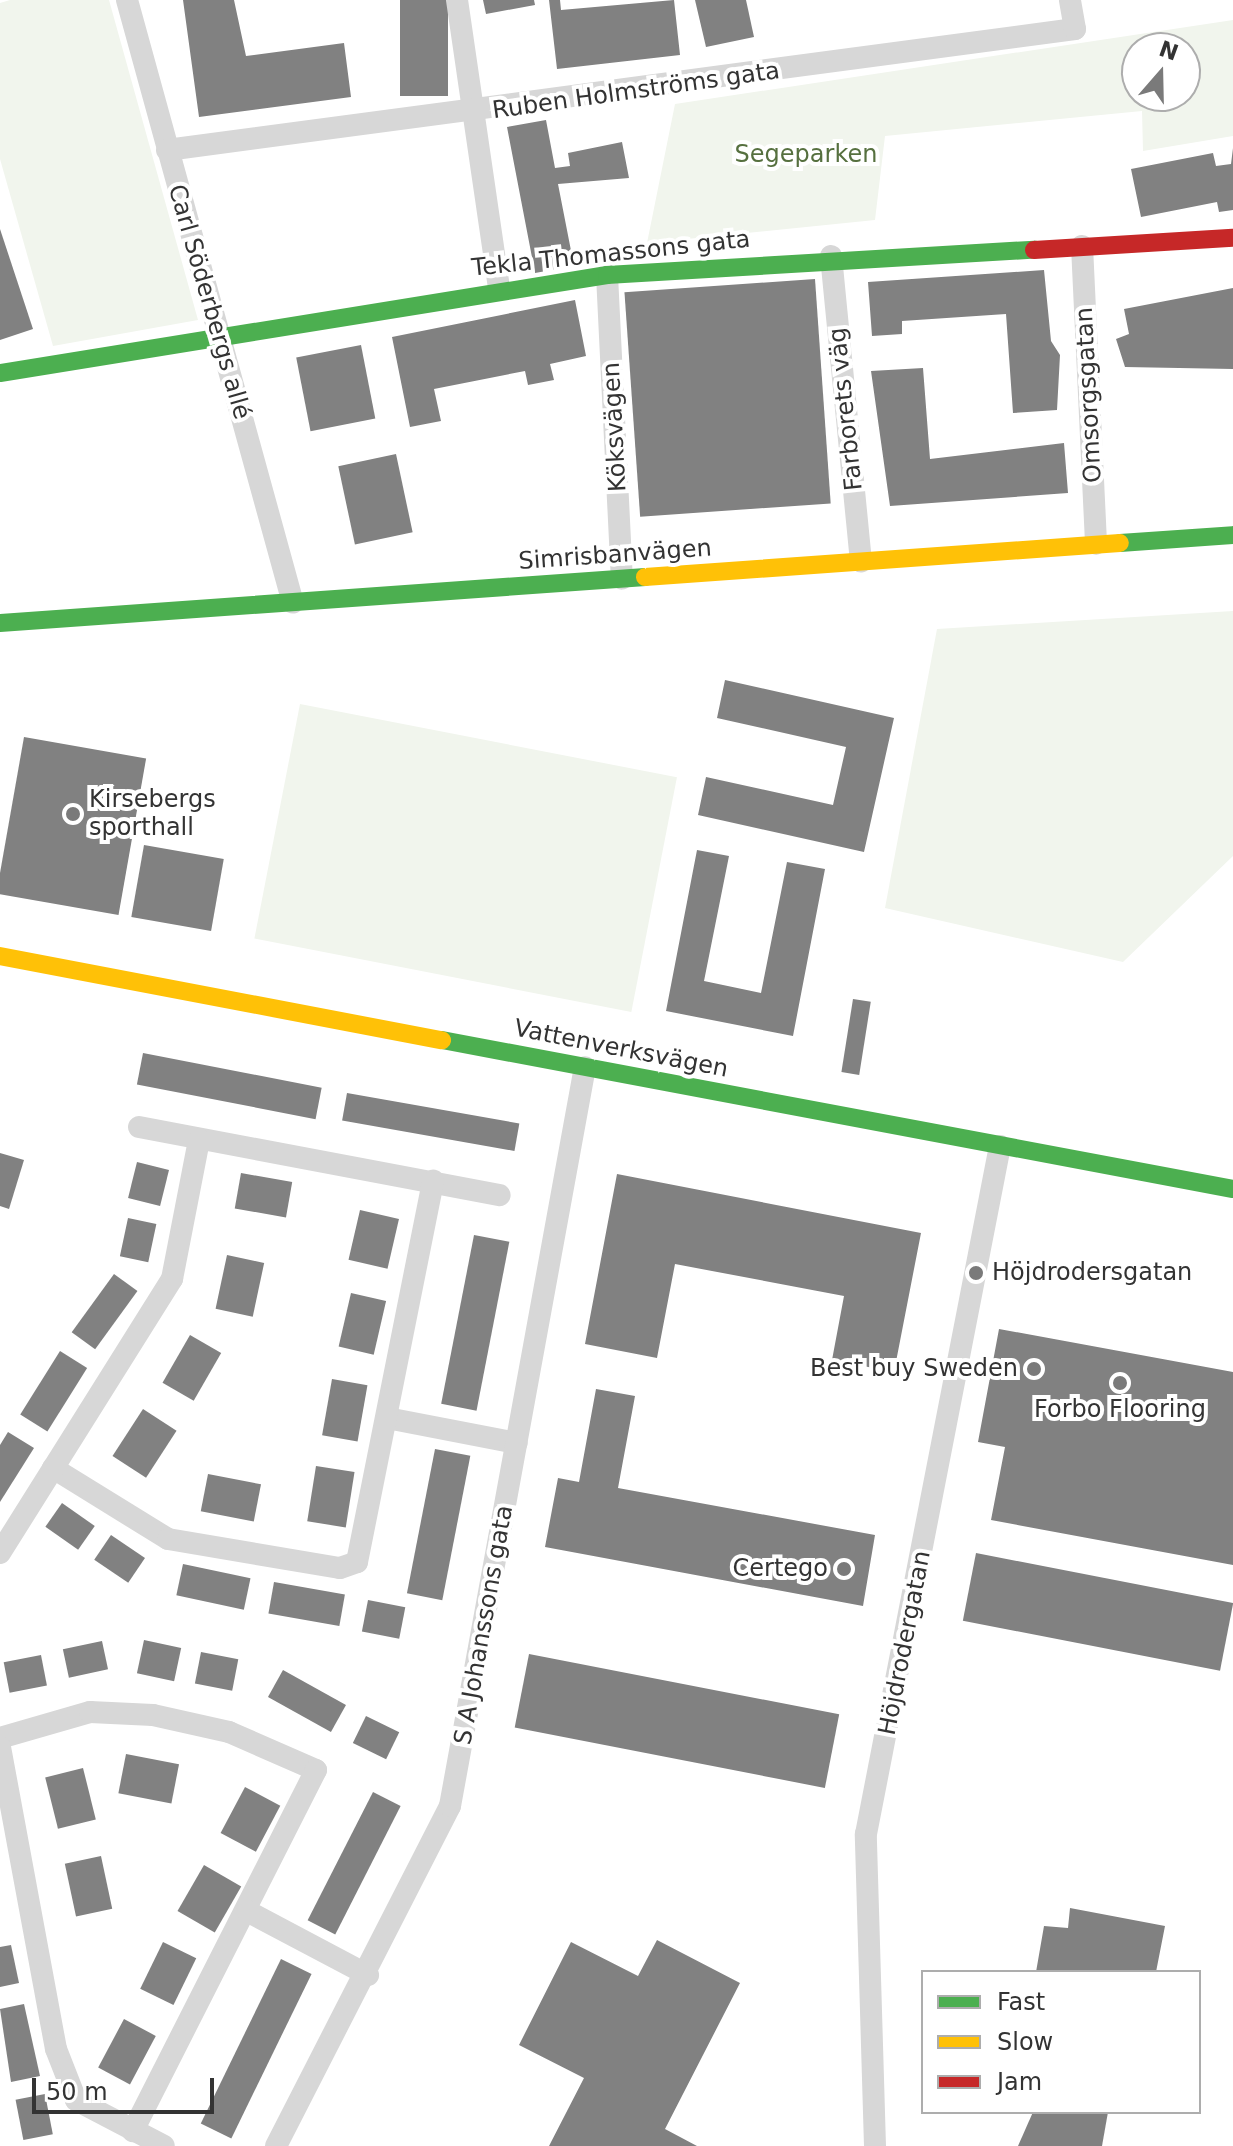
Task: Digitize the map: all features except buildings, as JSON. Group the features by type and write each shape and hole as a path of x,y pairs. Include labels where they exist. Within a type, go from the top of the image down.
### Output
{"street":[{"name":"Carl Söderbergs allé","path":"127,0 215,335 293,603"},
{"path":"457,0 499,288"},
{"name":"Ruben Holmströms gata","path":"167,150 476,114 1075,29 1070,0"},
{"name":"Tekla Thomassons gata","path":"0,373 499,288 607,275 831,256 1233,238"},
{"name":"Omsorgsgatan","path":"1082,246 1096,544"},
{"name":"Farborets väg","path":"831,256 861,562"},
{"name":"Köksvägen","path":"607,275 622,579"},
{"name":"Simrisbanvägen","path":"0,623 1233,535"},
{"name":"Vattenverksvägen","path":"0,956 1233,1189"},
{"name":"S A Johanssons gata","path":"276,2146 368,1975 450,1806 585,1067"},
{"path":"139,1127 500,1195"},
{"path":"0,1553 172,1279 199,1140"},
{"name":"Höjdrodergatan","path":"875,2146 866,1834 1000,1146"},
{"path":"53,1468 168,1539 340,1568 362,1553 433,1181"},
{"path":"387,1418 517,1443"},
{"path":"0,1738 90,1712 153,1715 229,1732 316,1770 133,2131"},
{"path":"0,1747 56,2049 76,2100 164,2146"},
{"path":"247,1911 368,1975"}],"green space":[{"path":"10,0 109,0 198,320 53,346 0,159 0,3"},
{"name":"Segeparken","path":"1233,20 1233,136 1143,151 1142,112 1201,112 1201,32 1153,32"},
{"name":"Segeparken","path":"1121,37 1121,112 1132,112 885,136 875,220 647,243 675,104"},
{"path":"1233,611 1233,856 1123,962 885,908 937,629"},
{"path":"300,704 677,777 631,1012 254,939"}],"traffic: fast":[{"path":"0,373 607,275 1034,250"},
{"path":"1120,543 1233,535"},
{"path":"0,623 645,577"},
{"path":"442,1040 1233,1189"}],"traffic: slow":[{"path":"645,577 1120,543"},
{"path":"0,956 442,1040"}],"traffic: jam":[{"path":"1034,250 1233,238"}],"place":[{"name":"Kirsebergs sporthall","path":"73,814"},
{"name":"Höjdrodersgatan","path":"976,1273"},
{"name":"Best buy Sweden","path":"1034,1369"},
{"name":"Forbo Flooring","path":"1120,1383"},
{"name":"Certego","path":"844,1569"}]}
